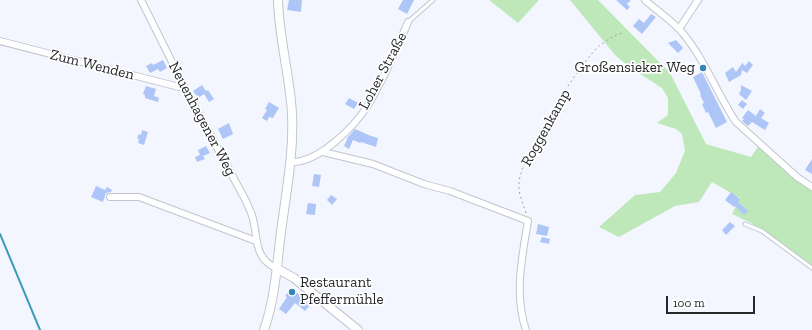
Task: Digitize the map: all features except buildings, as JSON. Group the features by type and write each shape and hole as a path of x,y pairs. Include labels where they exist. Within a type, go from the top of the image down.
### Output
{"street":[{"name":"Neuenhagener Weg","path":"140,0 185,88 246,201 253,218 256,241 261,256 264,261 276,268"},
{"path":"264,330 272,301 290,162 292,135 291,101 278,21 278,0"},
{"path":"645,0 680,29 707,68 736,122 797,177 812,186"},
{"path":"680,29 698,0"},
{"name":"Loher Straße","path":"290,162 302,162 323,152 345,132 366,109 408,22"},
{"name":"Zum Wenden","path":"0,41 185,88"},
{"path":"323,152 373,164 424,184 450,191 528,221 519,300 526,330"},
{"path":"110,197 139,197 256,241"},
{"path":"276,268 294,278 358,330"}],"lane":[{"name":"Loher Straße","path":"408,22 433,0"},
{"path":"745,224 762,231 812,268"}],"path":[{"name":"Roggenkamp","path":"528,221 520,196 519,183 520,175 528,155 551,114 585,62 600,46 618,34 623,33"}],"green space":[{"path":"489,0 539,0 518,23"},
{"path":"570,0 598,0 670,73 706,144 751,157 759,145 812,187 812,269 751,223 732,214 740,198 712,182 699,202 675,206 619,237 599,227 635,195 660,192 676,173 685,151 682,134 676,129 657,123 668,115 668,98 662,88 628,66 615,55"}],"waterway":[{"path":"0,234 40,330"}],"place":[{"name":"Großensieker Weg","path":"703,68"},
{"name":"Restaurant Pfeffermühle","path":"292,292"}]}
